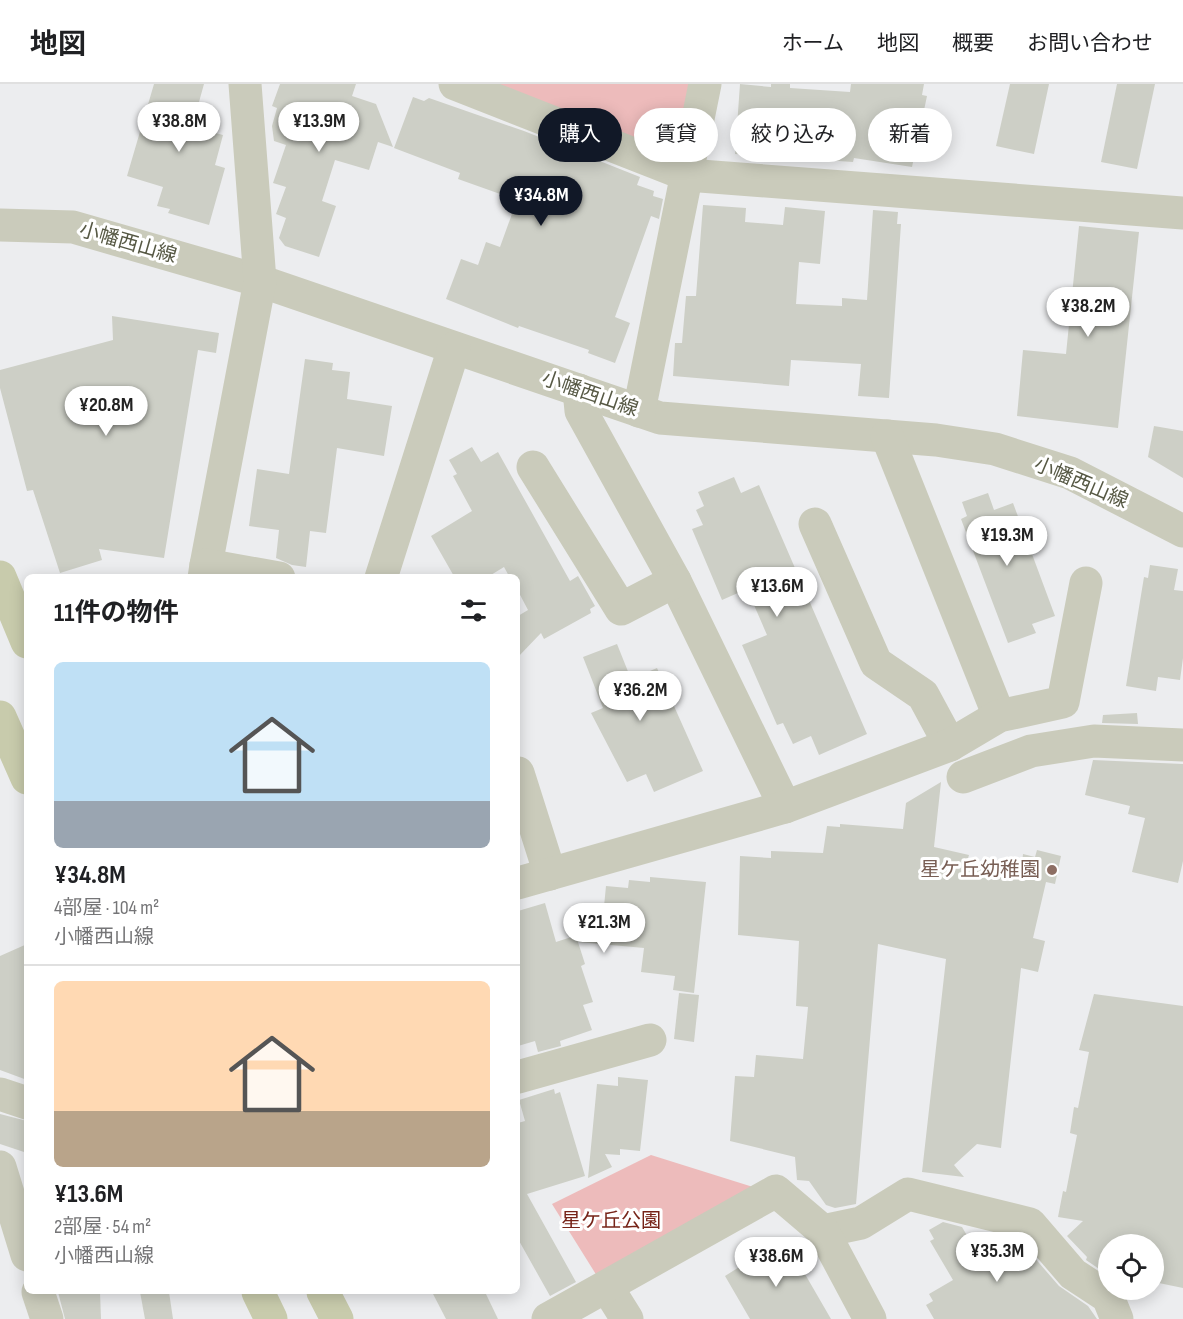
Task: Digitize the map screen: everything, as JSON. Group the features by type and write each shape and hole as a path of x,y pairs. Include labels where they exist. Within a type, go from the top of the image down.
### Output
{"main road":[{"path":"0,577 24,635"},
{"path":"0,717 24,771"},
{"path":"259,1294 271,1319"},
{"path":"324,1294 337,1319"}],"street":[{"path":"230,574 205,572 260,281 245,84"},
{"path":"639,411 705,84"},
{"path":"467,86 687,175 1183,213"},
{"name":"小幡西山線","path":"0,225 73,227 260,281 660,418 936,440 995,449 1070,474 1183,531"},
{"path":"382,574 454,348"},
{"path":"579,390 581,411 675,580 785,807"},
{"path":"887,436 999,716"},
{"path":"532,467 621,609 675,580"},
{"path":"815,524 876,663 923,695 950,745"},
{"path":"520,882 785,807 950,745 999,716 1063,702 1086,583"},
{"path":"963,777 1031,751 1094,741 1183,745"},
{"path":"520,779 550,874"},
{"path":"520,1076 650,1040"},
{"path":"0,1094 24,1102"},
{"path":"0,1167 24,1245"},
{"path":"548,1319 777,1191 823,1231 870,1319"},
{"path":"823,1231 861,1223 908,1194 1030,1224 1073,1274 1108,1297 1117,1319"},
{"path":"607,1287 627,1319"},
{"path":"39,1294 47,1319"}],"green space":[{"path":"484,84 695,84 690,108 634,108 634,141 622,136 622,108 547,108"},
{"name":"星ケ丘公園","path":"651,1155 753,1187 597,1276 552,1204"}],"building":[{"path":"154,84 204,84 192,127 223,135 215,165 225,168 209,225 168,213 170,209 157,206 163,187 127,176"},
{"path":"280,84 356,84 352,96 376,104 393,147 378,142 369,170 335,160 322,201 336,206 319,257 285,246 279,238 286,218 276,214 286,187 273,183 286,145 274,141 272,126 277,108 272,106"},
{"path":"740,84 771,87 771,84 790,84 790,88 850,92 851,84 924,84 922,95 927,96 924,108 868,108 868,160 856,158 856,108 738,108"},
{"path":"1010,84 1049,84 1034,154 996,146"},
{"path":"1117,84 1155,84 1137,169 1101,162"},
{"path":"413,97 424,101 429,98 538,137 538,162 602,162 640,177 637,185 654,191 653,196 663,199 659,219 651,216 615,317 630,323 615,363 588,353 589,350 519,326 518,328 446,299 461,259 478,265 486,242 500,247 517,200 458,179 460,173 394,148"},
{"path":"880,162 913,162 912,167"},
{"path":"703,205 746,208 745,222 783,225 785,207 825,211 820,264 799,262 796,304 842,306 842,298 867,300 873,210 898,212 897,224 901,224 889,398 858,396 861,364 791,360 789,386 673,376 675,343 682,343 686,296 696,296"},
{"path":"1079,226 1139,232 1118,428 1017,416 1023,350 1066,354"},
{"path":"112,316 219,333 216,353 198,350 164,558 99,549 102,560 60,573 33,490 27,491 0,388 0,370 113,340"},
{"path":"305,359 333,363 332,370 350,372 347,399 392,406 384,456 337,448 326,533 310,531 306,567 292,565 276,558 279,530 249,526 257,469 289,474"},
{"path":"1154,426 1183,431 1183,478 1148,457"},
{"path":"472,447 481,462 498,452 570,581 578,576 595,606 590,609 591,613 544,639 541,633 520,655 520,615 528,610 520,595 520,574 508,574 504,567 493,574 453,574 431,536 472,511 453,476 457,474 449,460"},
{"path":"734,477 741,493 759,485 867,734 819,755 811,736 793,744 783,723 777,725 742,645 767,635 747,589 722,600 692,529 703,525 696,510 704,506 698,492"},
{"path":"988,493 994,510 1013,503 1055,616 1032,624 1036,633 1008,643 961,519 967,516 962,502"},
{"path":"1150,565 1178,569 1174,590 1183,591 1183,658 1180,680 1158,677 1156,691 1126,686 1144,577 1148,578"},
{"path":"617,644 631,679 657,668 703,771 654,792 646,774 627,782 591,713 603,708 583,657"},
{"path":"1137,713 1138,724 1102,723 1103,715"},
{"path":"1093,760 1183,764 1183,861 1178,883 1132,872 1145,818 1128,814 1130,806 1085,795"},
{"path":"941,782 934,847 969,855 966,865 1014,875 1017,862 1022,863 1023,854 1035,857 1037,850 1061,856 1055,884 1046,882 1033,938 1045,941 1038,972 1021,968 1001,1148 977,1144 954,1165 964,1177 922,1172 946,959 878,944 856,1204 835,1208 826,1205 809,1181 797,1180 795,1157 730,1141 735,1076 754,1077 756,1055 803,1059 808,1007 796,1006 799,941 738,935 740,856 771,858 771,851 823,853 827,826 840,827 840,824 903,829 906,803"},
{"path":"650,877 706,882 694,993 673,990 675,976 641,972 644,948 578,942 585,964 581,966 593,1002 583,1005 592,1030 560,1041 561,1046 538,1052 535,1041 520,1045 520,910 545,903 556,942 602,927 606,886 628,888 629,880 650,882"},
{"path":"24,945 24,1079 0,1070 0,956"},
{"path":"679,993 699,995 694,1042 674,1039"},
{"path":"1094,994 1183,1006 1183,1288 1164,1284 1164,1234 1098,1234 1098,1268 1086,1260 1087,1257 1067,1236 1083,1221 1058,1217 1063,1191 1066,1192 1077,1135 1070,1133 1074,1107 1078,1108 1089,1052 1079,1050"},
{"path":"618,1077 648,1080 640,1151 620,1149 620,1155 605,1154 612,1167 588,1178 597,1084 618,1086"},
{"path":"554,1089 555,1094 560,1092 585,1176 527,1194 576,1282 550,1296 520,1243 520,1122 525,1121 520,1100"},
{"path":"0,1114 24,1120 24,1152 0,1144"},
{"path":"943,1222 962,1227 982,1261 1008,1238 1020,1241 1059,1286 1088,1306 1097,1319 934,1319 926,1305 933,1301 929,1294 953,1280 930,1241 934,1239 929,1230"},
{"path":"787,1243 831,1319 750,1319 725,1276 771,1247 773,1251"},
{"path":"59,1294 100,1294 101,1319 65,1319"},
{"path":"140,1294 169,1294 173,1319 145,1319"},
{"path":"433,1294 486,1294 498,1319 446,1319"}],"place":[{"name":"星ケ丘幼稚園","path":"1052,870"}]}
